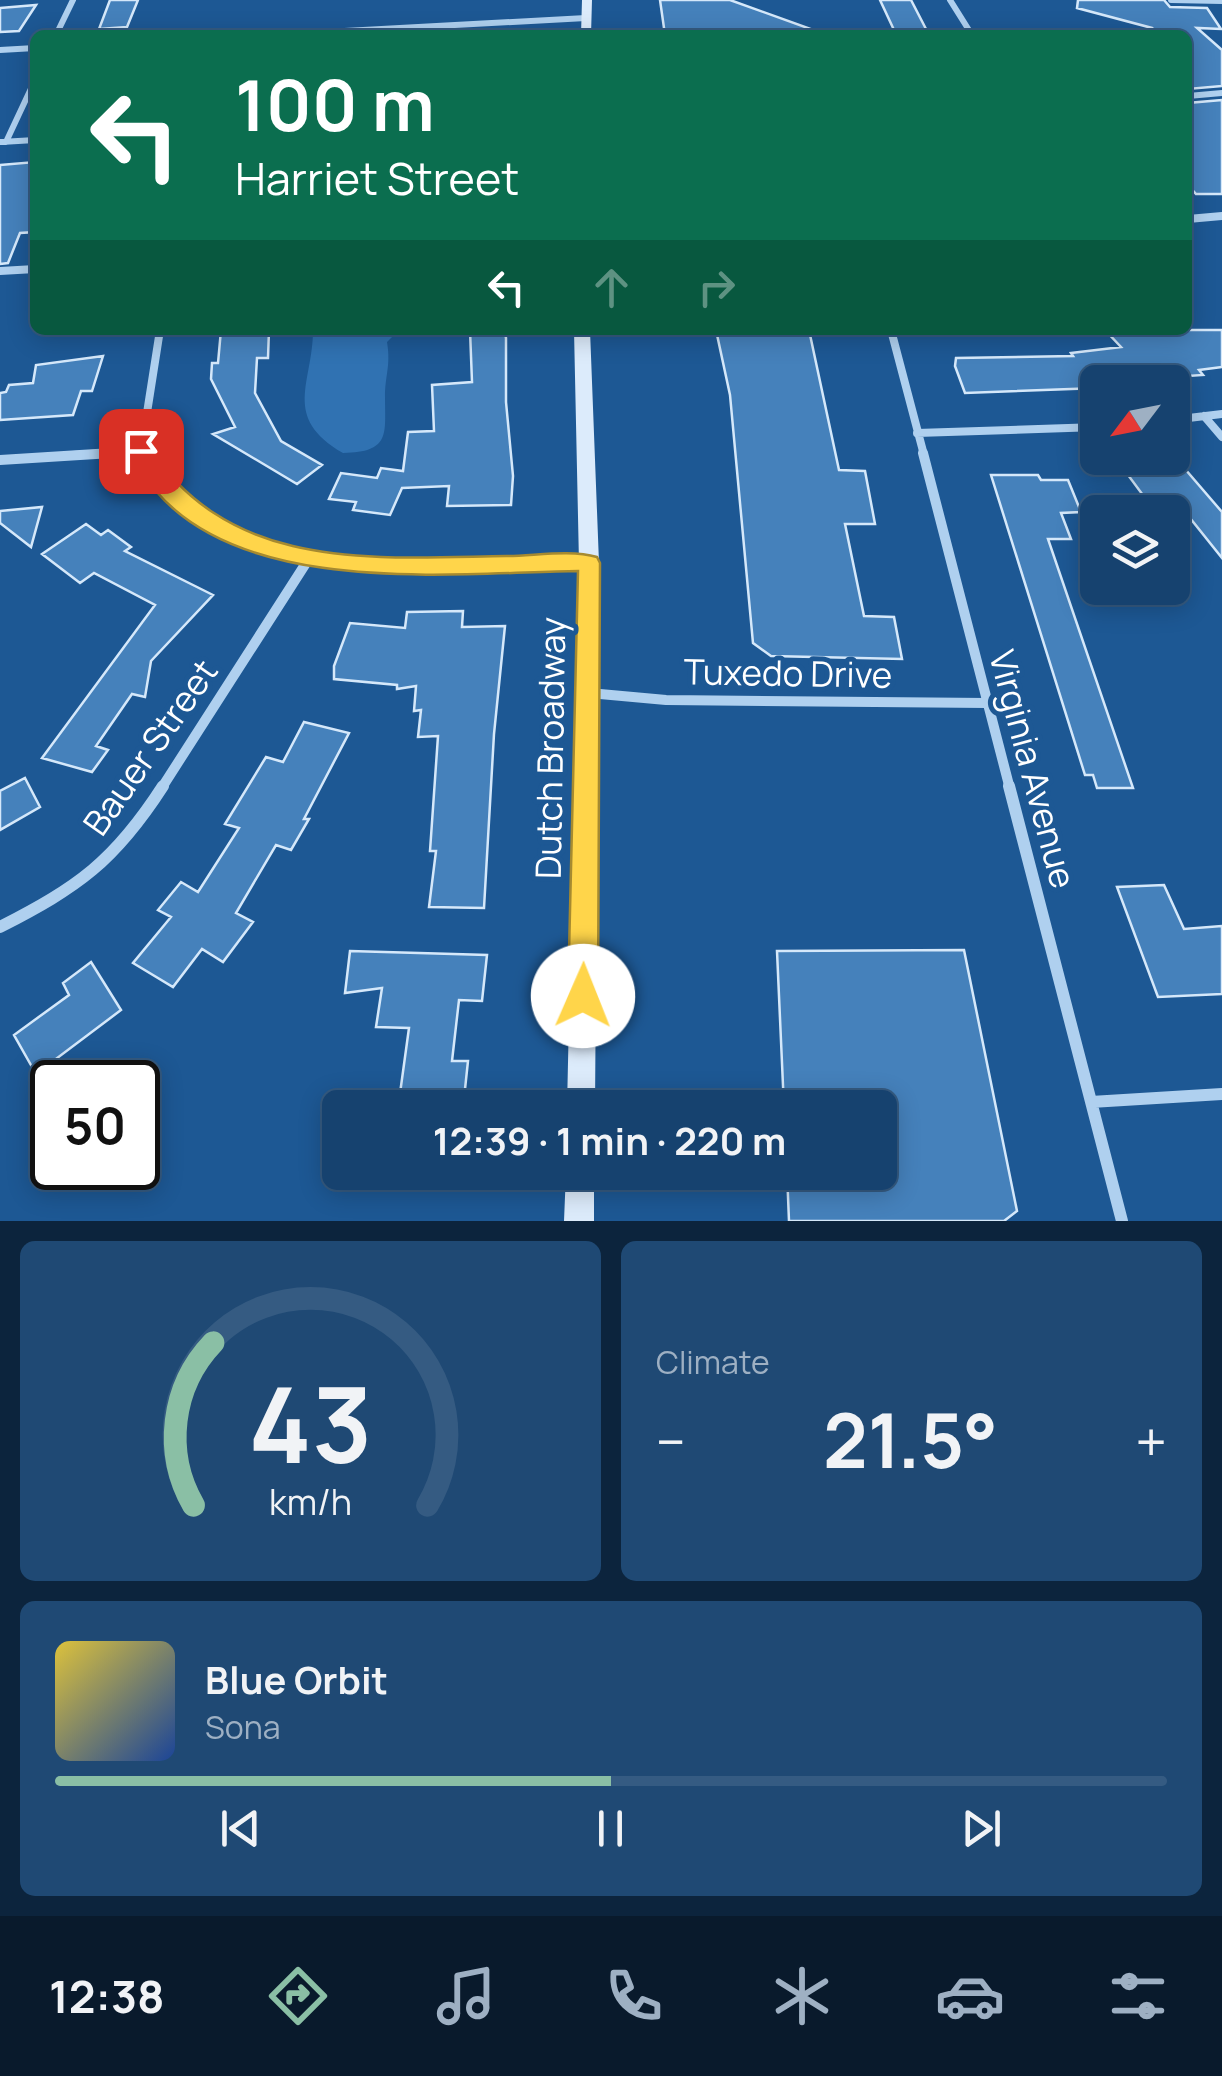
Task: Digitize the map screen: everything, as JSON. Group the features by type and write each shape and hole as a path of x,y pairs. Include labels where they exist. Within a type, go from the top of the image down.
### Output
{"main road":[{"path":"586,30 587,0"},
{"name":"Dutch Broadway","path":"581,1090 589,563 582,335"},
{"path":"579,1221 580,1190"}],"street":[{"path":"58,30 73,0"},
{"path":"950,0 969,30"},
{"path":"1170,0 1222,0"},
{"path":"364,30 586,18"},
{"path":"0,50 30,48"},
{"path":"3,142 30,90"},
{"path":"1192,96 1222,93"},
{"path":"3,142 30,140"},
{"path":"1192,219 1222,216"},
{"path":"0,271 30,269"},
{"path":"159,335 141,451 163,486 204,519 252,543 308,560 378,566 589,563"},
{"name":"Virginia Avenue","path":"892,335 1122,1221"},
{"path":"1190,418 1222,414"},
{"path":"1204,416 1222,437"},
{"path":"917,433 1080,428"},
{"path":"0,460 141,451"},
{"name":"Bauer Street","path":"0,927 76,885 98,868 143,817 308,560"},
{"name":"Tuxedo Drive","path":"588,694 666,700 987,703"},
{"path":"1092,1102 1222,1094"}],"shaded area":[{"path":"313,335 394,335 387,342 384,431 377,445 343,453 312,426 305,398"}],"building":[{"path":"110,0 138,0 127,27 99,29"},
{"path":"660,0 730,0 813,30 664,30"},
{"path":"880,0 911,0 926,29 894,30"},
{"path":"1078,0 1164,0 1170,7 1207,8 1221,29 1197,28 1222,50 1222,86 1192,89 1192,30 1154,30 1077,8"},
{"path":"36,5 19,31 0,32 0,8"},
{"path":"1222,100 1222,194 1196,194 1192,190 1192,103"},
{"path":"30,162 30,232 20,233 8,263 0,264 0,165"},
{"path":"1192,330 1222,330 1222,367 1199,370 1203,375 1190,376 1190,365 1080,365 1080,389 965,393 955,366 956,358 1073,356 1071,353 1121,347 1110,335 1192,335"},
{"path":"221,335 269,335 268,358 257,358 255,393 281,441 322,465 297,484 213,434 235,427 211,379 212,363 218,363"},
{"path":"470,335 505,335 511,505 447,506 449,486 402,488 390,515 353,510 356,502 329,499 341,473 377,478 381,468 403,471 408,432 434,431 432,385 472,382"},
{"path":"717,335 810,335 839,470 865,471 875,524 845,524 864,616 894,617 902,659 771,656 753,643 730,395"},
{"path":"103,356 92,391 81,391 73,415 0,420 0,393 6,392 9,385 33,383 36,365"},
{"path":"991,475 1038,475 1041,480 1068,480 1080,510 1061,513 1071,539 1048,539 1133,788 1097,788 1093,775 1085,775"},
{"path":"1128,475 1190,475 1222,512 1222,558 1190,518 1190,495 1143,495"},
{"path":"42,507 31,547 0,523 0,511"},
{"path":"86,524 101,535 108,530 131,547 125,551 213,595 151,661 145,697 132,694 96,746 108,750 92,772 42,758 155,605 94,573 80,583 42,554"},
{"path":"463,611 462,627 505,626 484,908 429,907 436,851 430,851 438,736 418,737 421,710 414,711 416,686 397,689 397,685 334,679 334,666 350,623 405,628 407,612"},
{"path":"304,722 349,733 304,819 309,819 291,850 276,845 236,913 253,922 223,962 202,949 173,987 133,963 171,917 158,910 181,882 198,892 239,828 225,824 266,757 283,762"},
{"path":"25,778 40,807 0,830 0,791"},
{"path":"1164,885 1184,929 1222,926 1222,994 1158,997 1117,887"},
{"path":"964,950 1017,1211 1004,1221 789,1221 788,1190 897,1190 897,1090 783,1090 777,951"},
{"path":"350,951 487,955 482,1001 459,1000 452,1061 468,1061 465,1090 400,1090 409,1028 376,1027 382,988 345,993"},
{"path":"91,962 121,1010 55,1060 30,1060 30,1063 14,1035 69,995 63,983"}],"route":[{"path":"141,451 163,486 204,519 252,543 308,560 378,566 589,563 583,996"}]}
